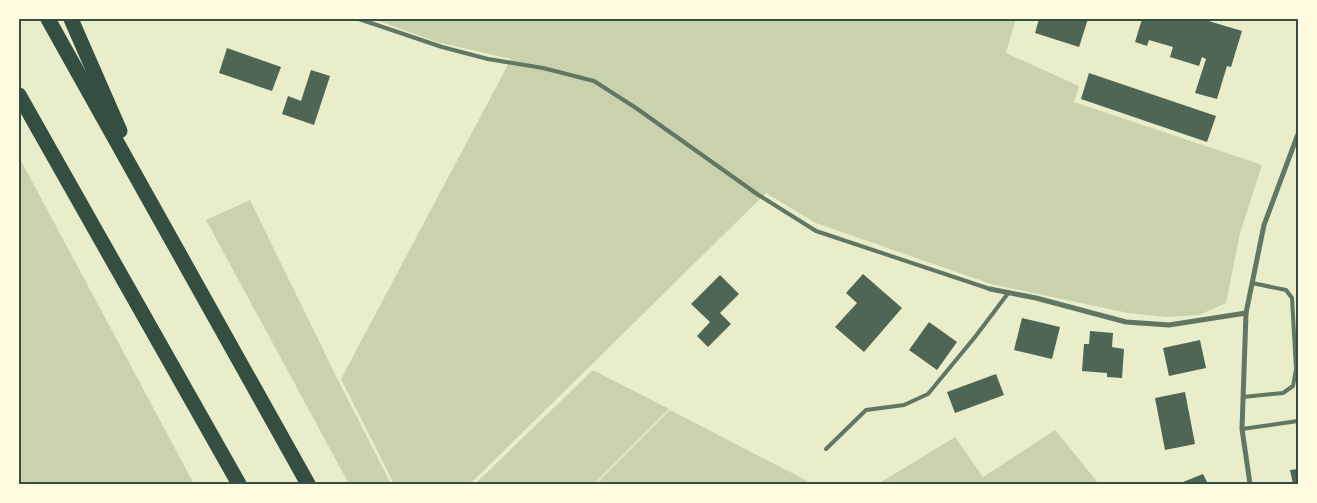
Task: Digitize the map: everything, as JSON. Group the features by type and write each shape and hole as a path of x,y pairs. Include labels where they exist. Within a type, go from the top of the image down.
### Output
{"highway":[{"path":"48,19 308,484"},
{"path":"71,19 154,210"},
{"path":"19,95 239,484"}],"street":[{"path":"1250,484 1242,429 1246,313 1264,225 1298,134"},
{"path":"990,289 1036,298 1126,322 1169,325 1246,313"}],"lane":[{"path":"359,19 442,47 488,59 543,68 594,81 636,108 757,194 816,232 990,289"},
{"path":"1243,397 1283,393 1293,386 1296,369 1292,298 1286,290 1252,283"},
{"path":"826,449 866,410 904,405 928,394 1009,292"},
{"path":"1242,429 1298,421"}],"green space":[{"path":"373,19 1016,19 1006,53 1079,86 1074,102 1262,165 1240,233 1226,303 1199,315 1167,317 1128,313 991,284 816,223 766,193 470,484 394,484 341,379 511,59 437,42"},
{"path":"19,157 194,484 19,484"},
{"path":"250,200 391,484 349,484 206,220"},
{"path":"593,370 669,409 594,484 475,484"},
{"path":"670,410 813,484 596,484"},
{"path":"1055,430 1099,484 878,484 955,437 983,477"}],"building":[{"path":"1039,19 1088,19 1079,47 1035,33"},
{"path":"1142,19 1202,19 1242,31 1231,67 1227,66 1217,99 1195,93 1206,59 1202,57 1199,66 1170,57 1173,47 1149,40 1147,46 1135,42"},
{"path":"227,48 281,67 272,91 219,73"},
{"path":"311,70 330,76 314,125 282,114 288,96 301,101"},
{"path":"1089,73 1216,116 1207,142 1081,99"},
{"path":"863,274 902,308 864,352 835,327 857,303 846,293"},
{"path":"720,275 739,294 720,313 731,324 708,347 697,336 710,322 691,304"},
{"path":"1022,318 1060,327 1052,359 1014,350"},
{"path":"929,322 957,342 937,370 909,350"},
{"path":"1090,331 1113,333 1112,347 1124,349 1122,378 1107,377 1107,373 1082,371 1084,344 1089,344"},
{"path":"1200,340 1206,368 1169,376 1163,348"},
{"path":"996,374 1004,395 955,413 947,392"},
{"path":"1185,392 1195,444 1165,450 1155,398"},
{"path":"1298,469 1298,484 1293,484 1290,470"},
{"path":"1203,474 1208,484 1178,484"}]}
